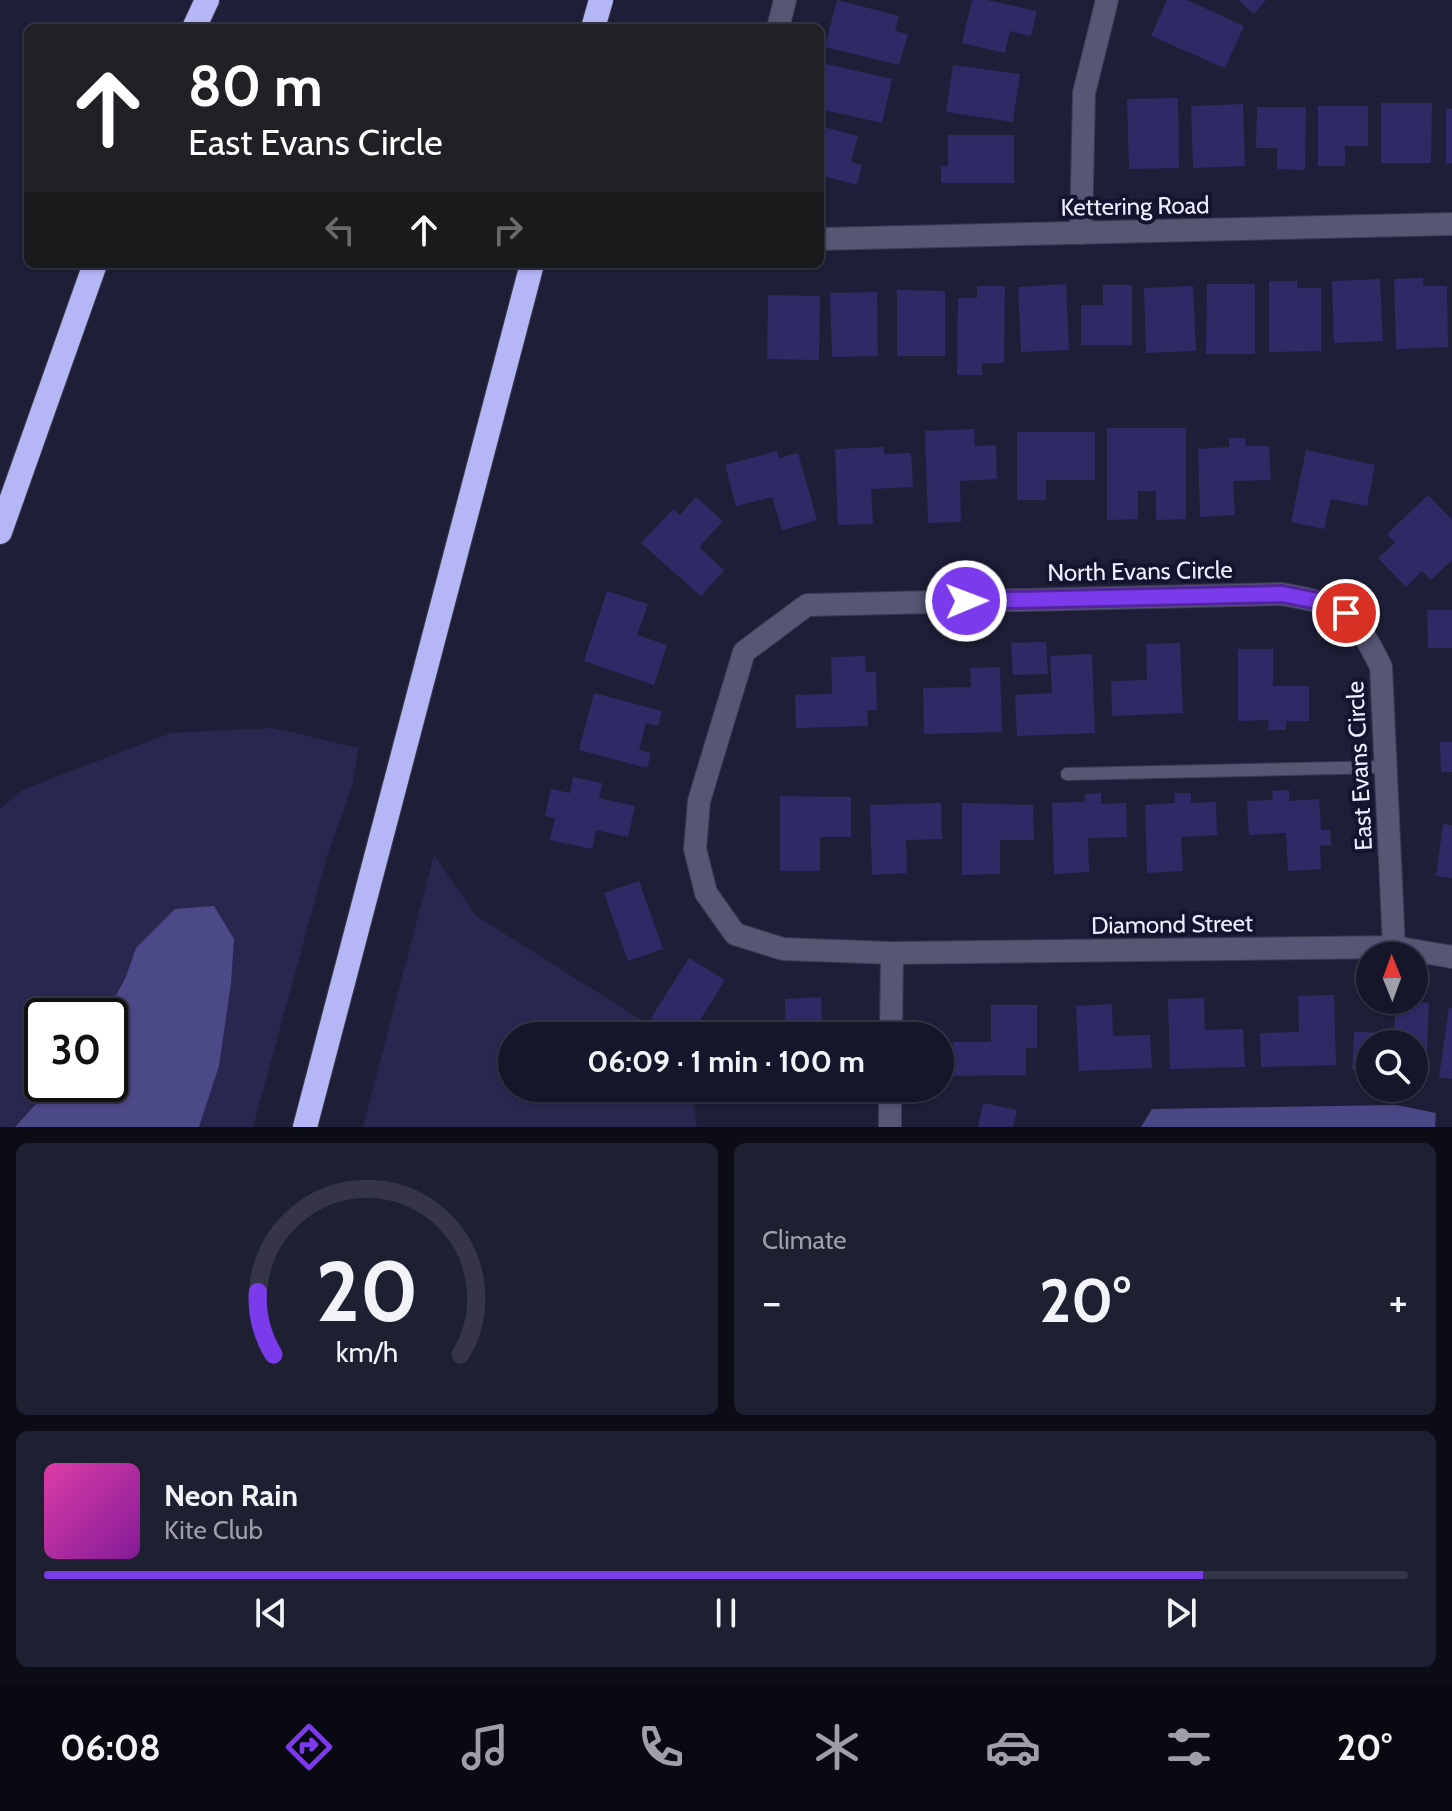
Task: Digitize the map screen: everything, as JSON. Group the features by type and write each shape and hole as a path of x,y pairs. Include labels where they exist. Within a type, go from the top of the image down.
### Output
{"highway":[{"path":"196,24 207,0"},
{"path":"594,24 601,0"},
{"path":"0,532 94,268"},
{"path":"305,1127 531,268"}],"street":[{"path":"779,24 785,0"},
{"path":"1081,233 1084,93 1107,0"},
{"name":"Kettering Road","path":"824,239 1452,224"},
{"name":"North Evans Circle","path":"807,605 1282,594"},
{"name":"East Evans Circle","path":"1282,594 1318,601 1346,613 1366,636 1381,667 1394,942"},
{"name":"Diamond Street","path":"807,605 744,652 699,801 695,849 706,893 735,934 783,949 892,953 1356,947"},
{"path":"891,1022 892,953"},
{"name":"Diamond Street","path":"1428,953 1452,957"},
{"path":"890,1102 890,1127"}],"lane":[{"path":"1067,774 1385,767"}],"shaded area":[{"path":"273,728 359,748 352,786 327,856 253,1127 199,1127 219,1066 136,948 114,998 24,998 24,1102 39,1102 15,1127 0,1127 0,809 24,789 171,733"},
{"path":"434,855 476,916 645,1022 498,1022 498,1102 693,1102 697,1127 363,1127"},
{"path":"214,906 234,939 219,1066 199,1127 15,1127 39,1102 128,1102 128,998 114,998 136,948 175,909"},
{"path":"1396,1105 1436,1113 1435,1127 1141,1127 1152,1109"}],"building":[{"path":"837,0 899,16 895,31 908,34 899,65 825,47"},
{"path":"972,0 987,0 1037,11 1031,36 1010,31 1005,53 962,43"},
{"path":"1167,0 1187,0 1244,26 1225,68 1151,36"},
{"path":"1238,0 1266,0 1254,14"},
{"path":"824,63 892,79 882,123 824,110"},
{"path":"953,65 1020,74 1013,122 946,112"},
{"path":"1178,98 1179,168 1129,169 1127,99"},
{"path":"1381,103 1432,103 1431,163 1381,163"},
{"path":"1243,104 1245,166 1193,168 1191,106"},
{"path":"1318,106 1368,106 1368,146 1345,146 1345,166 1318,166"},
{"path":"1257,107 1306,107 1305,170 1277,169 1277,148 1256,148"},
{"path":"1446,109 1452,109 1452,163 1446,164"},
{"path":"824,127 858,136 851,162 862,165 857,185 824,176"},
{"path":"948,135 1014,135 1014,183 941,183 941,166 948,166"},
{"path":"1423,278 1423,286 1447,286 1448,347 1396,349 1394,279"},
{"path":"1380,279 1383,341 1334,343 1332,281"},
{"path":"1269,281 1297,281 1297,288 1321,288 1321,351 1269,352"},
{"path":"1066,284 1069,350 1021,352 1018,287"},
{"path":"1207,284 1255,284 1255,354 1206,354"},
{"path":"1103,285 1132,285 1132,345 1081,345 1081,305 1103,305"},
{"path":"977,286 1005,286 1004,363 982,363 982,375 957,375 958,298 977,298"},
{"path":"1193,286 1196,351 1146,353 1144,288"},
{"path":"897,290 945,291 945,356 897,356"},
{"path":"877,292 878,356 832,357 830,293"},
{"path":"768,295 820,296 819,360 767,359"},
{"path":"1107,428 1186,428 1186,519 1156,520 1156,491 1138,491 1138,519 1107,520"},
{"path":"974,429 975,446 996,445 997,479 960,481 961,522 928,523 925,431"},
{"path":"1017,432 1095,432 1095,480 1046,480 1046,500 1017,500"},
{"path":"1229,438 1245,438 1246,446 1269,446 1271,480 1233,481 1235,515 1200,517 1198,449 1229,447"},
{"path":"884,447 884,454 911,453 913,487 871,489 873,524 838,525 835,449"},
{"path":"1306,450 1375,465 1367,506 1331,499 1324,529 1291,522"},
{"path":"777,451 779,458 798,453 817,520 782,530 772,497 736,506 725,465"},
{"path":"1428,495 1452,520 1452,560 1431,580 1422,571 1406,587 1378,558 1395,543 1387,534"},
{"path":"696,497 723,521 699,547 724,570 701,596 641,543 673,509 680,515"},
{"path":"607,591 648,604 637,635 667,645 654,685 584,661"},
{"path":"1427,610 1452,610 1452,648 1428,648"},
{"path":"1046,642 1048,674 1013,675 1011,643"},
{"path":"1180,643 1183,713 1112,716 1111,681 1147,680 1146,644"},
{"path":"1238,649 1273,649 1273,686 1309,686 1309,721 1286,721 1286,730 1268,730 1269,720 1238,721"},
{"path":"1092,654 1095,733 1017,736 1015,695 1052,693 1050,656"},
{"path":"865,656 866,672 876,672 877,710 867,710 868,726 796,728 795,695 832,694 831,657"},
{"path":"1000,667 1002,732 924,734 923,688 971,687 970,668"},
{"path":"594,693 662,711 658,726 646,723 639,750 651,753 647,768 579,750"},
{"path":"1440,742 1452,742 1452,772 1441,772"},
{"path":"573,777 602,783 599,798 635,806 628,837 596,830 592,849 550,840 555,818 545,816 551,789 570,793"},
{"path":"1289,790 1289,801 1319,799 1321,830 1330,830 1331,845 1320,846 1321,869 1288,871 1286,833 1249,835 1247,801 1273,800 1272,791"},
{"path":"1101,793 1101,804 1126,803 1127,837 1088,838 1089,872 1054,874 1052,803 1085,802 1085,794"},
{"path":"1174,793 1191,793 1191,803 1216,802 1217,835 1181,837 1183,871 1147,873 1145,805 1175,803"},
{"path":"780,796 851,797 851,837 820,837 820,871 780,871"},
{"path":"941,803 942,839 906,840 907,873 872,875 870,805"},
{"path":"962,803 1033,805 1034,840 1000,840 1000,874 962,875"},
{"path":"1443,824 1452,825 1452,878 1436,876"},
{"path":"639,881 663,949 628,961 604,893"},
{"path":"689,958 725,980 699,1022 657,1022 651,1018"},
{"path":"1334,995 1336,1065 1261,1067 1260,1033 1299,1032 1298,996"},
{"path":"821,997 822,1022 786,1022 785,999"},
{"path":"1204,998 1205,1030 1243,1029 1245,1067 1170,1069 1168,999"},
{"path":"1429,1003 1428,1030 1394,1030 1395,1014 1428,1014"},
{"path":"1112,1004 1113,1036 1150,1035 1152,1068 1079,1071 1076,1006"},
{"path":"991,1005 1037,1005 1037,1048 1026,1048 1026,1075 954,1076 954,1042 991,1042"},
{"path":"1449,1007 1452,1008 1452,1079 1439,1077"},
{"path":"1354,1032 1356,1070 1352,1070"},
{"path":"983,1103 1017,1110 1013,1127 978,1127"}],"route":[{"path":"966,601 1282,594 1318,601 1346,613"}]}
